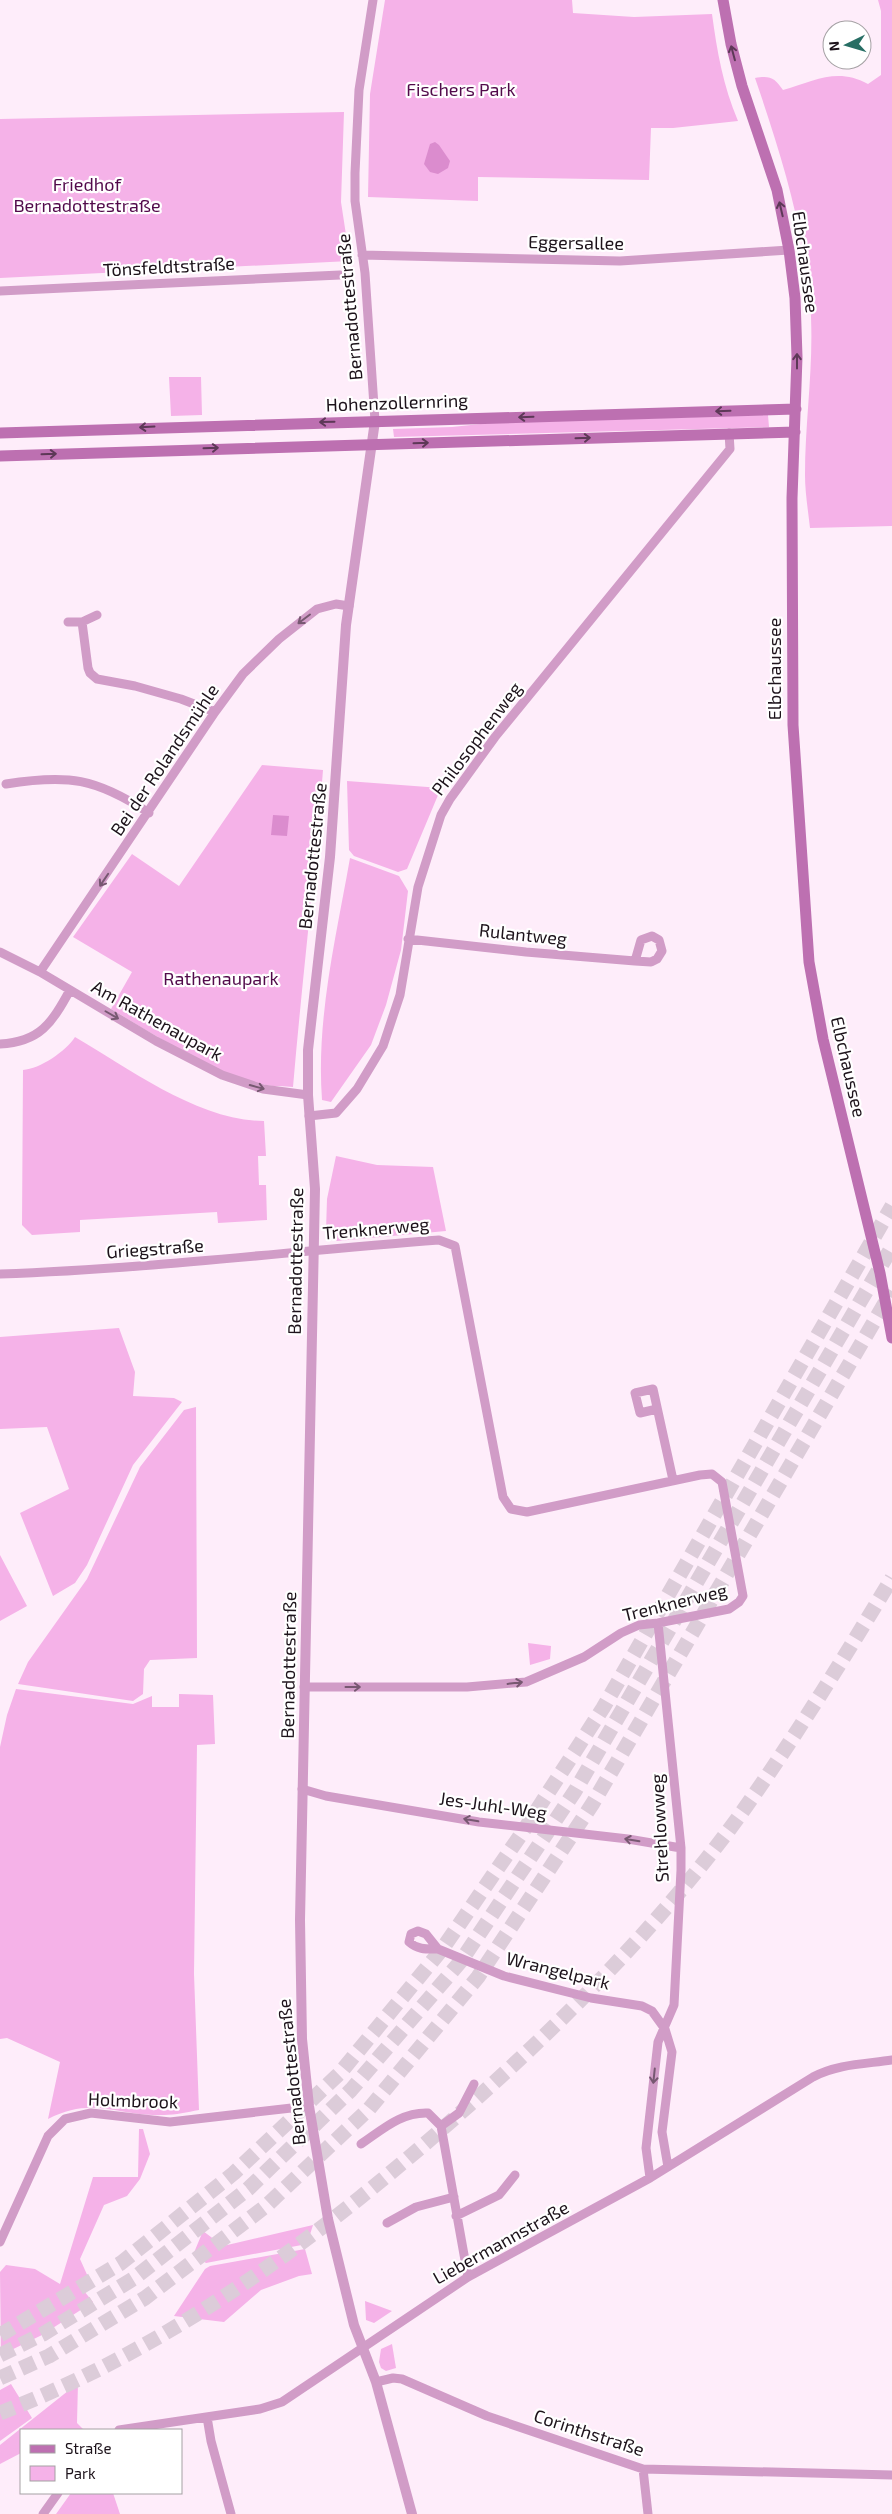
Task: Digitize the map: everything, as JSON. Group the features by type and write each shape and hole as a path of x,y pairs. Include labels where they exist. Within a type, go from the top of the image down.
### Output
{"main road":[{"name":"Elbchaussee","path":"723,0 740,79 773,177 789,250 797,338 791,532 794,749 809,962 823,1038 881,1280 892,1338"},
{"name":"Hohenzollernring","path":"0,433 796,409"},
{"path":"0,456 795,432"}],"street":[{"name":"Bernadottestraße","path":"373,0 359,90 355,201 365,273 376,421 349,606 330,857 308,1050 309,1116 315,1189 312,1250 300,1987 302,2039 309,2106 328,2219 361,2347 376,2382 412,2514"},
{"name":"Eggersallee","path":"362,255 620,261 789,250"},
{"name":"Tönsfeldtstraße","path":"0,291 340,274"},
{"name":"Philosophenweg","path":"309,1116 336,1113 357,1089 383,1046 400,995 418,887 441,816 450,799 495,737 730,449 729,433"},
{"name":"Bei der Rolandsmühle","path":"40,972 242,674 279,639 317,610 336,604 349,606"},
{"path":"68,622 82,622 97,615"},
{"path":"82,622 88,668 90,673 98,679 154,691 215,712"},
{"path":"6,784 54,778 81,781 104,788 149,813"},
{"name":"Rulantweg","path":"408,939 636,961"},
{"name":"Am Rathenaupark","path":"0,952 40,972 156,1041 222,1075 264,1089 308,1095"},
{"path":"0,1044 22,1042 46,1027 70,990"},
{"name":"Trenknerweg","path":"304,1687 467,1687 526,1682 584,1657 621,1633 639,1625 658,1624 729,1609 739,1602 743,1596 722,1482 712,1474 673,1480 527,1512 511,1509 503,1497 455,1246 439,1240 312,1250"},
{"name":"Griegstraße","path":"0,1274 67,1272 245,1258 312,1250"},
{"path":"657,1409 673,1480"},
{"name":"Strehlowweg","path":"650,2178 646,2148 658,2042 674,2005 681,1848 658,1624"},
{"name":"Jes-Juhl-Weg","path":"302,1789 336,1797 479,1822 628,1839 681,1848"},
{"name":"Wrangelpark","path":"438,1949 504,1976 591,1998 642,2006 652,2011 665,2029"},
{"path":"665,2029 672,2052 662,2132 668,2167"},
{"name":"Liebermannstraße","path":"126,2429 260,2409 282,2402 361,2347 468,2277 650,2178 824,2072 852,2065 892,2060"},
{"path":"440,2126 458,2113 474,2084"},
{"name":"Holmbrook","path":"0,2242 48,2136 65,2119 91,2114 170,2122 309,2106"},
{"path":"361,2144 402,2117 414,2113 428,2114 440,2126 468,2277"},
{"path":"456,2216 499,2195 515,2175"},
{"path":"387,2223 416,2207 454,2197"},
{"name":"Corinthstraße","path":"376,2382 393,2378 402,2379 487,2416 643,2469 892,2475"},
{"path":"207,2417 211,2441 231,2514"},
{"path":"643,2469 648,2514"},
{"path":"43,2514 57,2494"}],"green space":[{"name":"Fischers Park","path":"385,0 572,0 573,13 634,17 712,14 721,68 728,95 738,121 673,128 651,128 649,180 478,177 478,201 368,197 370,94"},
{"path":"878,0 892,0 892,526 810,528 805,475 811,367 811,323 807,272 789,188 755,78 772,78 783,90 826,77 836,76 846,76 868,84 881,75 881,11"},
{"name":"Friedhof Bernadottestraße","path":"344,112 341,202 350,261 0,278 0,119"},
{"path":"169,377 201,377 202,415 171,416"},
{"path":"768,415 769,427 394,437 393,429 452,427 490,423"},
{"name":"Rathenaupark","path":"262,765 323,770 293,1087 266,1085 229,1074 166,1042 111,1009 132,972 73,937 132,854 179,886"},
{"path":"347,781 441,788 407,869 398,872 354,856 349,850"},
{"path":"350,858 399,876 408,891 401,950 386,1005 371,1045 331,1102 322,1100 322,1039 328,978"},
{"path":"75,1037 142,1078 190,1103 239,1119 264,1121 266,1156 258,1156 259,1185 266,1185 267,1220 218,1223 217,1212 80,1220 80,1232 32,1235 22,1225 23,1070 45,1063 65,1048"},
{"path":"336,1156 377,1165 433,1167 446,1231 337,1241 326,1231 327,1199"},
{"path":"119,1328 135,1372 133,1396 174,1398 182,1402 133,1465 87,1565 75,1583 53,1596 20,1513 69,1489 47,1427 0,1429 0,1337"},
{"path":"196,1407 197,1658 150,1660 144,1669 143,1694 133,1701 18,1684 28,1662 87,1579 140,1467 184,1410"},
{"path":"0,1555 27,1606 0,1621"},
{"path":"528,1643 551,1646 550,1659 530,1665"},
{"path":"16,1689 133,1704 152,1696 152,1707 179,1707 179,1694 213,1695 215,1744 197,1745 194,1974 199,2110 177,2114 148,2115 93,2108 64,2112 48,2119 60,2062 7,2038 0,2039 0,1747 7,1715"},
{"path":"139,2129 143,2129 150,2154 140,2179 127,2196 104,2205 80,2259 89,2279 84,2291 93,2302 42,2335 1,2355 0,2272 6,2265 35,2269 60,2284 93,2177 138,2177"},
{"path":"313,2225 307,2244 206,2263 193,2255 203,2231 223,2246"},
{"path":"305,2249 312,2274 299,2276 261,2290 224,2322 174,2316 205,2269 210,2266"},
{"path":"365,2301 392,2311 374,2323 366,2320"},
{"path":"392,2344 396,2368 386,2371 381,2368 379,2362 381,2349"},
{"path":"78,2383 77,2423 83,2429 20,2429"},
{"path":"11,2384 32,2418 0,2441 0,2390"},
{"path":"20,2429 20,2454 0,2464 0,2445"},
{"path":"70,2494 113,2494 120,2514 56,2514"}],"shaded area":[{"path":"435,142 450,161 448,168 438,174 430,172 424,164 430,144"},
{"path":"273,815 289,816 287,836 271,835"}],"tunnel":[{"path":"0,2335 121,2263 234,2173 340,2073 443,1948 522,1833 603,1708 892,1206"},
{"path":"0,2355 43,2334 133,2279 248,2189 351,2090 461,1961 575,1791 892,1247"},
{"path":"0,2378 49,2356 145,2298 266,2206 369,2109 478,1977 593,1803 892,1291"},
{"path":"0,2413 63,2386 125,2356 184,2322 242,2285 353,2203 406,2160 496,2081 607,1972 642,1935 709,1856 780,1757 892,1578"}]}
